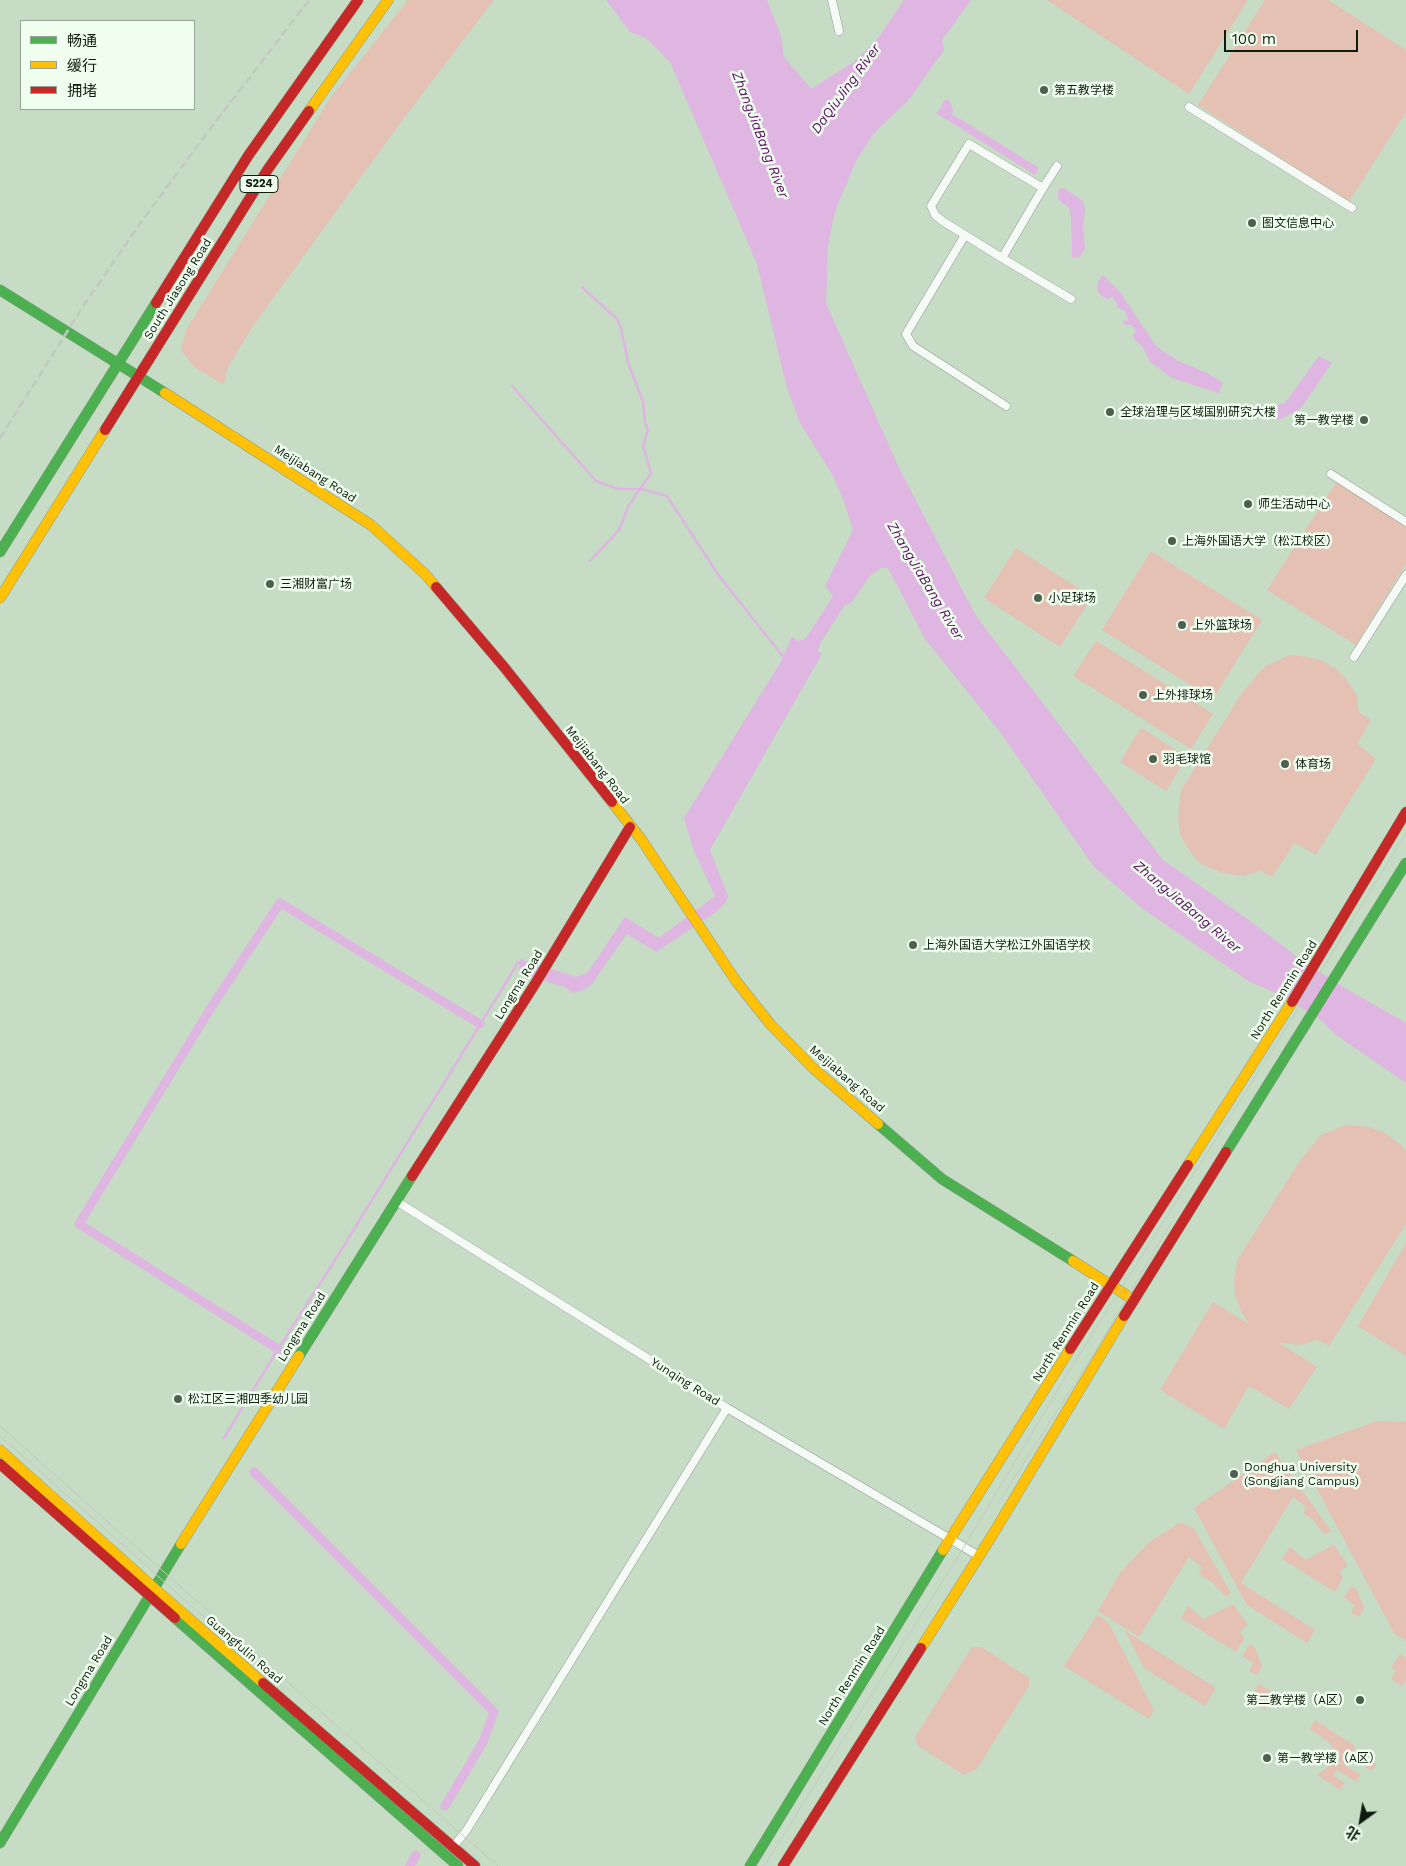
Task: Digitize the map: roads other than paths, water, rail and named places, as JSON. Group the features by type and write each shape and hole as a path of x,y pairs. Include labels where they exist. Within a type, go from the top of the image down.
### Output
{"main road":[{"name":"South Jiasong Road","path":"0,552 248,156 358,0"},
{"name":"South Jiasong Road","path":"0,598 268,169 388,0"},
{"name":"Meijiabang Road","path":"0,290 119,362 371,525 425,574 504,667 640,839 736,981 771,1025 813,1068 942,1178 1134,1300"},
{"name":"North Renmin Road","path":"750,1866 950,1540 1110,1285 1286,1013 1406,812"},
{"name":"Longma Road","path":"0,1843 152,1592 396,1201 550,960 630,827"},
{"path":"783,1866 979,1556 1134,1300 1406,863"},
{"name":"Guangfulin Road","path":"0,1450 152,1592 458,1866"},
{"name":"Guangfulin Road","path":"0,1464 475,1866"}],"street":[{"path":"832,0 839,31"},
{"path":"1189,107 1352,208"},
{"path":"1043,188 970,144 931,206 935,215 944,222 1071,299"},
{"path":"1002,258 1057,166"},
{"path":"965,235 906,334 913,346 1006,406"},
{"path":"1331,474 1406,522"},
{"path":"1354,657 1406,575"},
{"name":"Yunqing Road","path":"396,1201 727,1408 979,1556"},
{"path":"453,1847 472,1822 727,1408"}],"water":[{"path":"606,0 767,0 781,36 784,57 811,89 855,61 878,38 904,0 971,0 942,40 944,50 908,101 875,132 857,159 835,211 828,246 826,303 898,466 976,616 1163,860 1246,918 1304,962 1406,1023 1406,1083 1336,1035 1322,1021 1283,996 1250,982 1143,909 1094,867 1000,732 925,639 888,568 881,568 870,576 851,603 845,605 820,644 818,651 822,654 710,850 728,896 726,902 716,912 656,952 627,934 592,984 583,990 573,993 564,987 519,973 520,959 576,977 588,972 625,917 659,938 715,896 694,851 684,818 779,665 792,637 798,641 803,640 808,635 833,596 825,586 853,530 844,501 832,474 800,423 787,388 757,264 670,62 646,38 630,32"},
{"path":"948,99 953,109 952,114 1039,168 1035,175 936,113 941,108 943,102"},
{"path":"1064,188 1083,201 1085,210 1083,225 1085,249 1078,258 1072,257 1071,216 1069,208 1058,199 1058,190"},
{"path":"1103,275 1120,292 1156,346 1178,361 1207,373 1223,383 1219,393 1172,378 1150,362 1142,346 1134,339 1133,335 1136,332 1132,325 1126,325 1122,321 1128,320 1125,311 1116,307 1118,305 1112,297 1107,299 1100,295 1097,290 1098,282"},
{"path":"1319,356 1332,363 1301,408 1281,419 1273,420 1261,417 1253,412 1257,404 1270,406 1285,403"}],"waterway":[{"path":"582,287 617,319 621,328 628,362 643,402 645,422 648,430 643,445 651,473 629,505 619,530 590,561"},
{"path":"512,386 596,481 618,489 641,489 667,496 719,576 785,659"},
{"path":"278,1349 79,1224 212,1006 280,903 480,1024"},
{"path":"224,1438 518,963 523,965"},
{"path":"254,1472 494,1712 483,1742 445,1806"},
{"path":"410,1866 416,1855"}],"tram line":[{"path":"764,1866 964,1547 1066,1376 1293,1017 1406,833"},
{"path":"998,1503 1093,1355 1171,1223"},
{"path":"0,1426 336,1725 498,1866"},
{"path":"0,1436 284,1688"}],"railway":[{"path":"0,438 82,308 141,222 309,0"}],"place":[{"name":"第五教学楼","path":"1044,90"},
{"name":"图文信息中心","path":"1252,223"},
{"name":"全球治理与区域国别研究大楼","path":"1110,412"},
{"name":"第一教学楼","path":"1364,420"},
{"name":"师生活动中心","path":"1248,504"},
{"name":"上海外国语大学（松江校区）","path":"1172,541"},
{"name":"三湘财富广场","path":"270,584"},
{"name":"小足球场","path":"1038,598"},
{"name":"上外篮球场","path":"1182,625"},
{"name":"上外排球场","path":"1143,695"},
{"name":"羽毛球馆","path":"1153,759"},
{"name":"体育场","path":"1285,764"},
{"name":"上海外国语大学松江外国语学校","path":"913,945"},
{"name":"松江区三湘四季幼儿园","path":"178,1399"},
{"name":"Donghua University (Songjiang Campus)","path":"1234,1474"},
{"name":"第二教学楼（A区）","path":"1360,1700"},
{"name":"第一教学楼（A区）","path":"1267,1758"}],"water label":[{"name":"DaQiuJing River","path":"846,89"},
{"name":"ZhangJiaBang River","path":"760,135"},
{"name":"ZhangJiaBang River","path":"925,581"},
{"name":"ZhangJiaBang River","path":"1187,907"}]}
